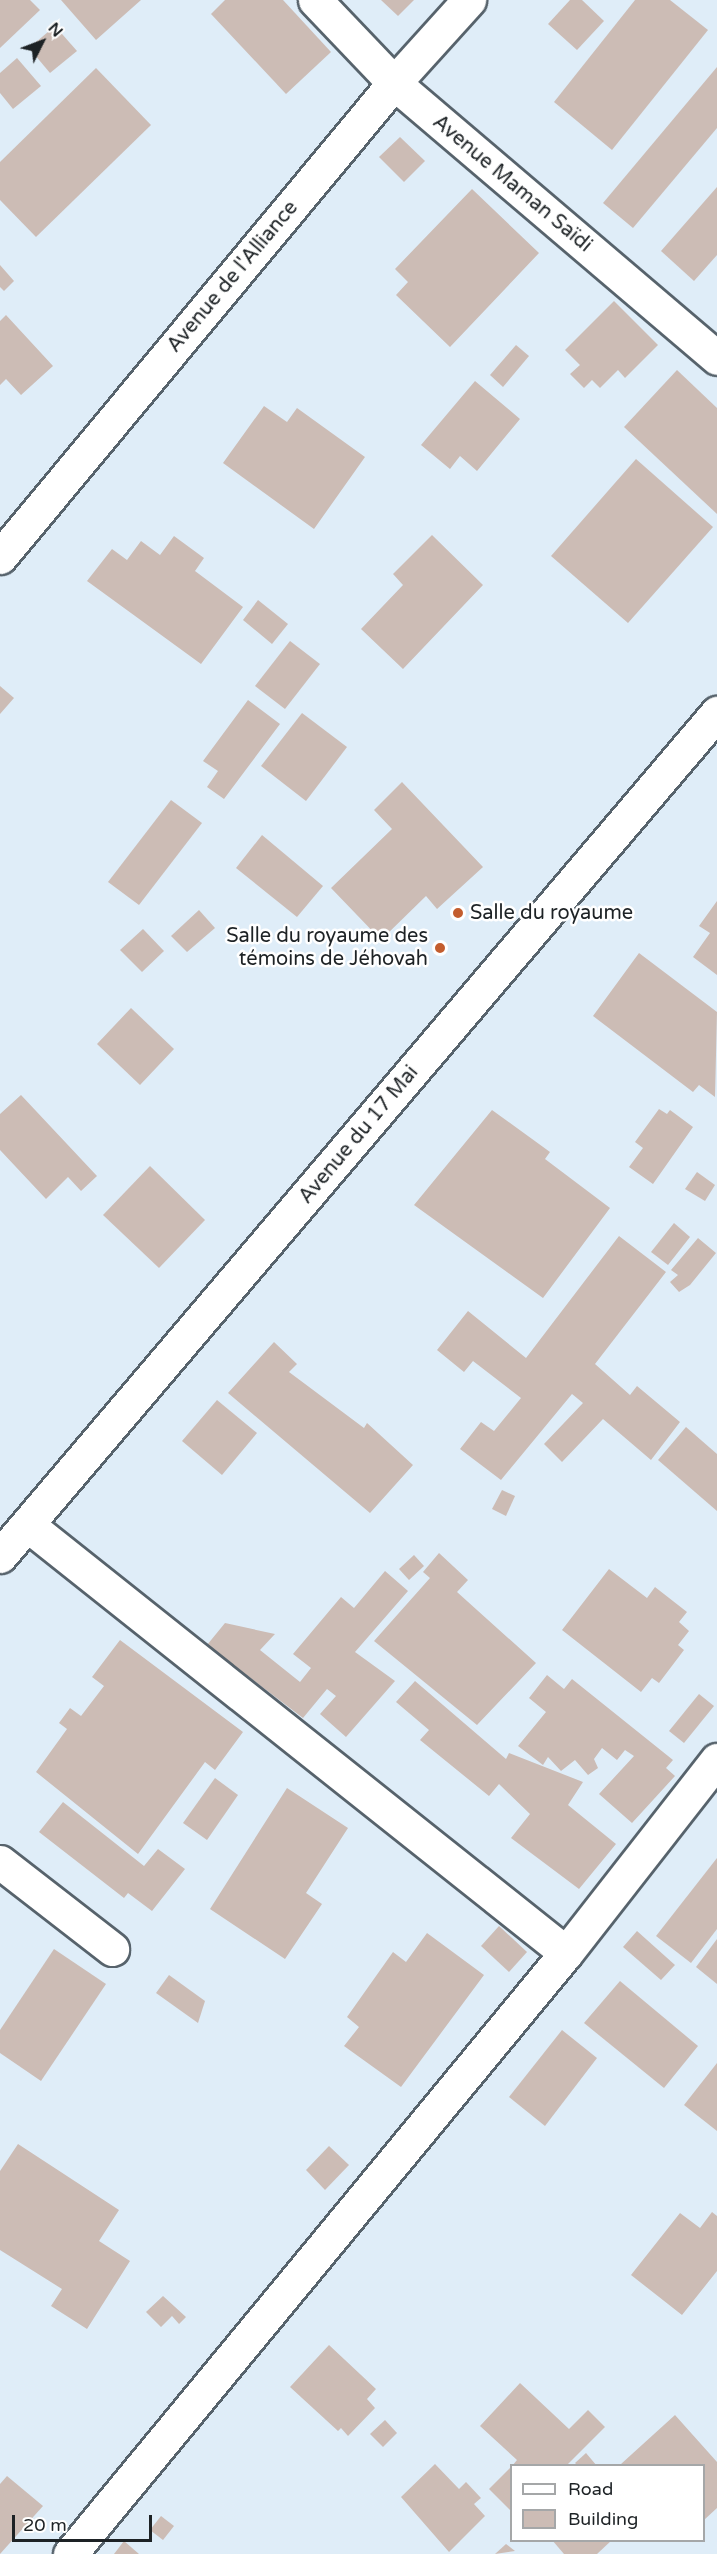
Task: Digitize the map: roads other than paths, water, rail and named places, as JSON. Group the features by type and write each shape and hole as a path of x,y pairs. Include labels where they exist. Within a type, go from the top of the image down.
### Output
{"street":[{"name":"Avenue Maman Saïdi","path":"315,0 394,83 717,358"},
{"name":"Avenue de l'Alliance","path":"0,557 394,83 469,0"},
{"name":"Avenue du 17 Mai","path":"0,1556 29,1526 717,713"},
{"path":"29,1526 566,1953"},
{"path":"70,2554 566,1953 717,1760"},
{"path":"0,1862 112,1948"}],"place":[{"name":"Salle du royaume","path":"458,913"},
{"name":"Salle du royaume des témoins de Jéhovah","path":"440,948"}]}
